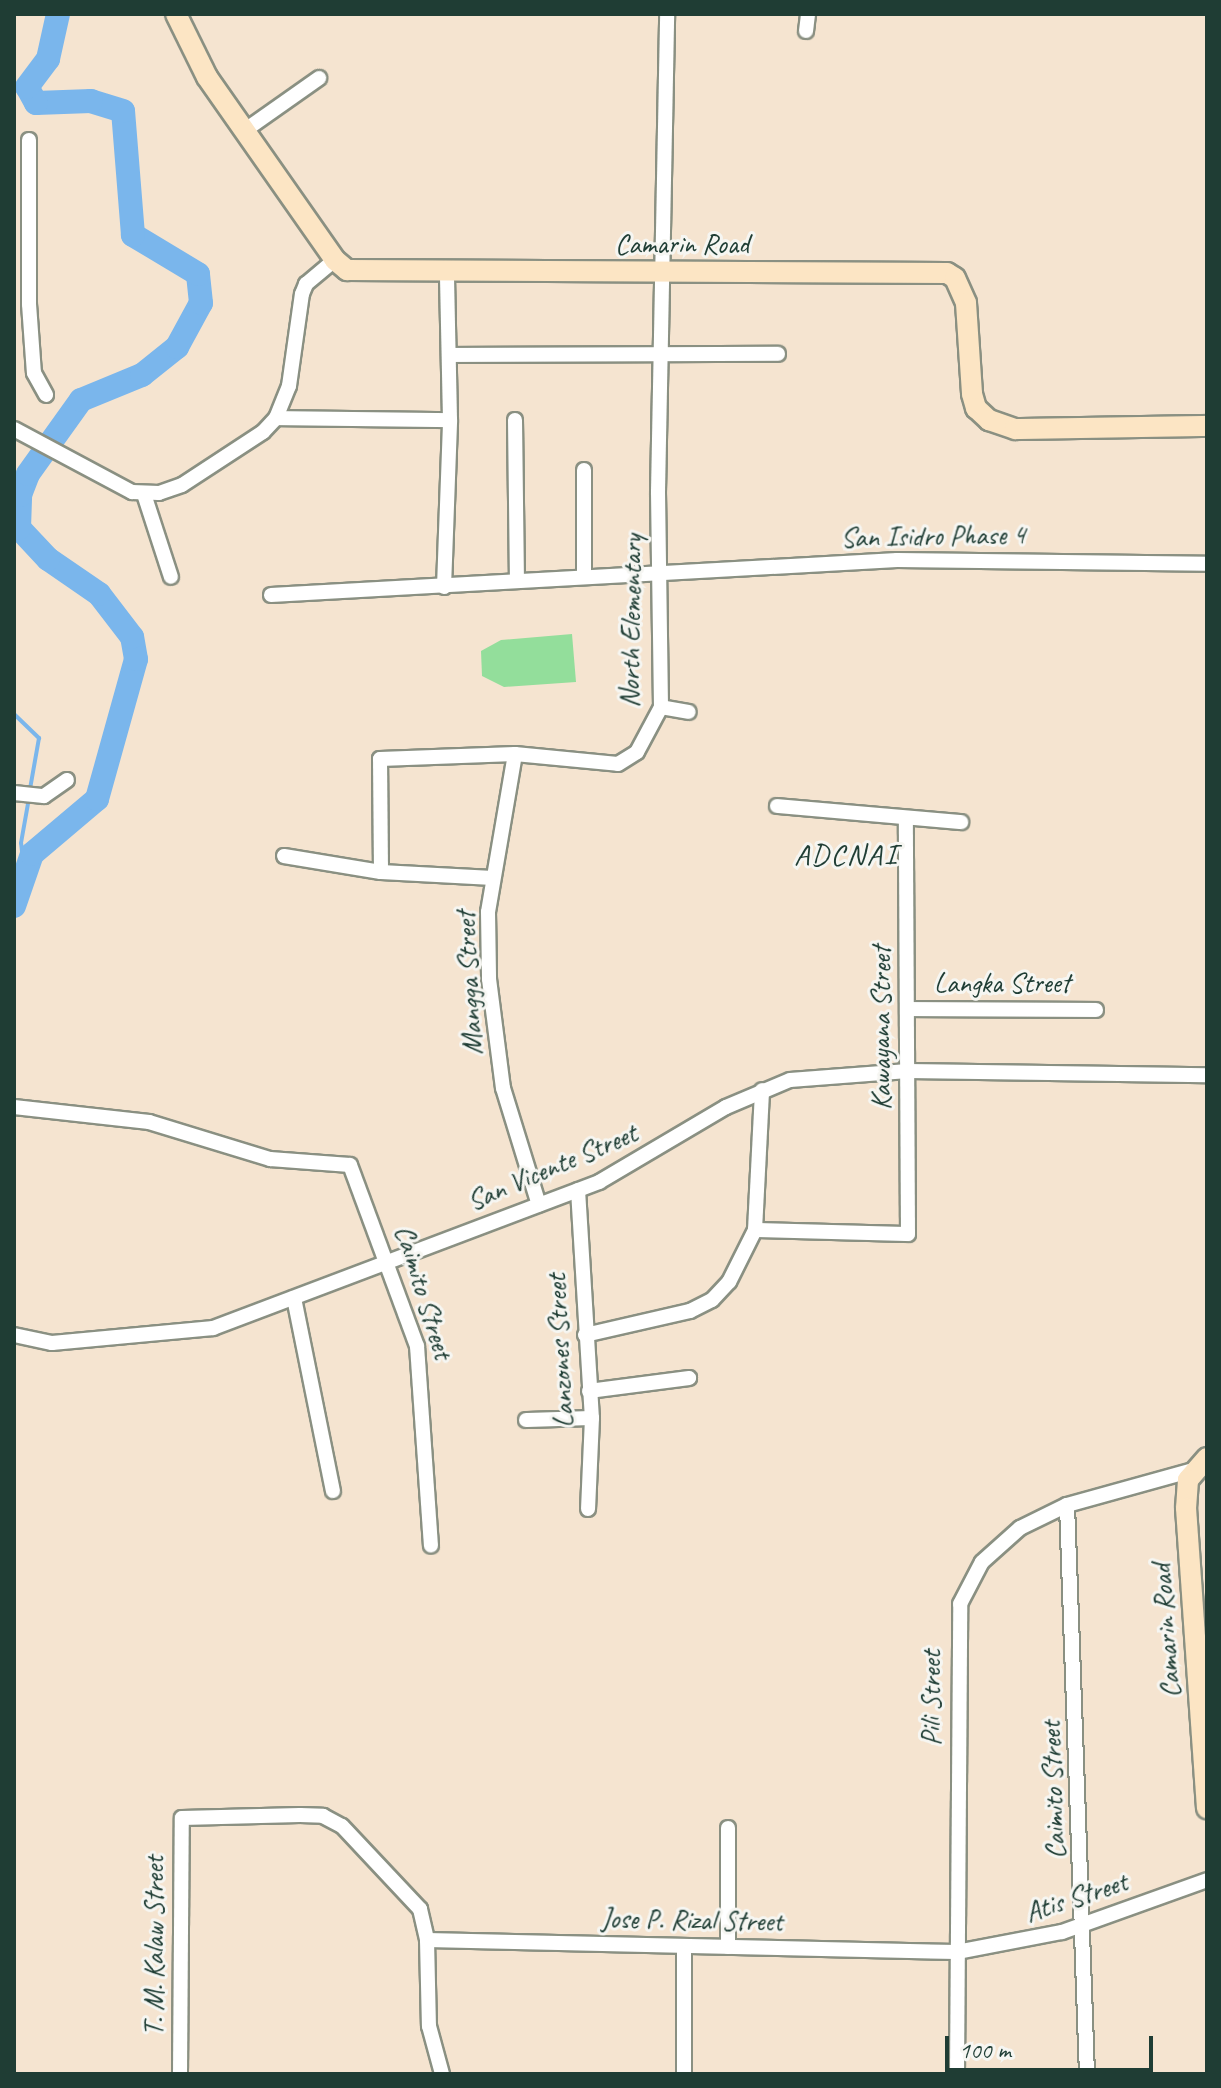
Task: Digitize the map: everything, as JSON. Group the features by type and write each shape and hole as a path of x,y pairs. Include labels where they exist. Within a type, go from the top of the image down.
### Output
{"main road":[{"path":"176,14 207,77 335,260"},
{"name":"Camarin Road","path":"335,260 359,272 947,273 955,278 966,303 972,394 989,420 1015,429 1207,426"},
{"name":"Camarin Road","path":"1200,1464 1186,1492 1198,1578 1207,1808"}],"street":[{"name":"North Elementary","path":"381,872 380,759 515,754 618,764 646,741 661,707 667,14"},
{"path":"806,31 808,14"},
{"path":"244,131 319,78"},
{"path":"29,140 21,269 34,373 46,395"},
{"path":"16,430 79,466 144,494 182,485 263,432 276,418 289,386 302,294 306,284 335,260"},
{"path":"444,587 450,420 447,272"},
{"path":"449,355 778,354"},
{"path":"276,418 450,420"},
{"path":"515,420 517,580"},
{"path":"584,470 584,576"},
{"path":"144,494 171,577"},
{"name":"San Isidro Phase 4","path":"271,595 897,560 1207,564"},
{"path":"661,707 689,712"},
{"name":"Mangga Street","path":"515,754 493,878 488,943 496,1056 539,1205"},
{"path":"14,793 44,796 67,780"},
{"path":"777,806 906,820 961,822"},
{"name":"Kawayana Street","path":"755,1230 908,1234 906,820"},
{"path":"284,856 381,872 493,878"},
{"name":"Langka Street","path":"907,1009 1096,1010"},
{"name":"San Vicente Street","path":"14,1335 52,1343 176,1335 213,1328 578,1190 640,1162 707,1118 762,1090 827,1074 908,1071 1207,1075"},
{"path":"585,1335 690,1311 712,1300 748,1252 755,1230 762,1090"},
{"name":"Caimito Street","path":"14,1107 149,1122 279,1161 342,1161 357,1173 389,1261 423,1372 431,1546"},
{"name":"Lanzones Street","path":"578,1190 592,1418 588,1509"},
{"path":"294,1298 333,1491"},
{"path":"589,1391 689,1378"},
{"path":"526,1420 592,1418"},
{"name":"Pili Street","path":"957,2074 960,1604 982,1562 997,1546 1067,1505 1200,1464"},
{"name":"Caimito Street","path":"1067,1505 1085,1924 1087,2074"},
{"name":"T. M. Kalaw Street","path":"180,2074 182,1818 300,1815 334,1820 412,1896 425,1923 427,1940"},
{"path":"728,1828 728,1947"},
{"name":"Atis Street","path":"957,1952 1085,1924 1207,1880"},
{"path":"427,1940 429,2026 442,2074"},
{"name":"Jose P. Rizal Street","path":"427,1940 957,1952"},
{"path":"684,1946 684,2074"}],"green space":[{"path":"572,634 576,682 504,687 482,676 481,651 501,640"}],"waterway":[{"path":"14,906 32,854 97,799 136,659 132,637 99,594 48,559 19,528 20,495 28,474 81,400 142,375 177,347 201,303 198,274 133,235 123,111 91,101 36,103 27,87 48,59 58,14"},
{"path":"14,714 39,738 30,789"},
{"path":"25,880 21,843 29,798"}],"district":[{"name":"ADCNAI","path":"846,854"}]}
